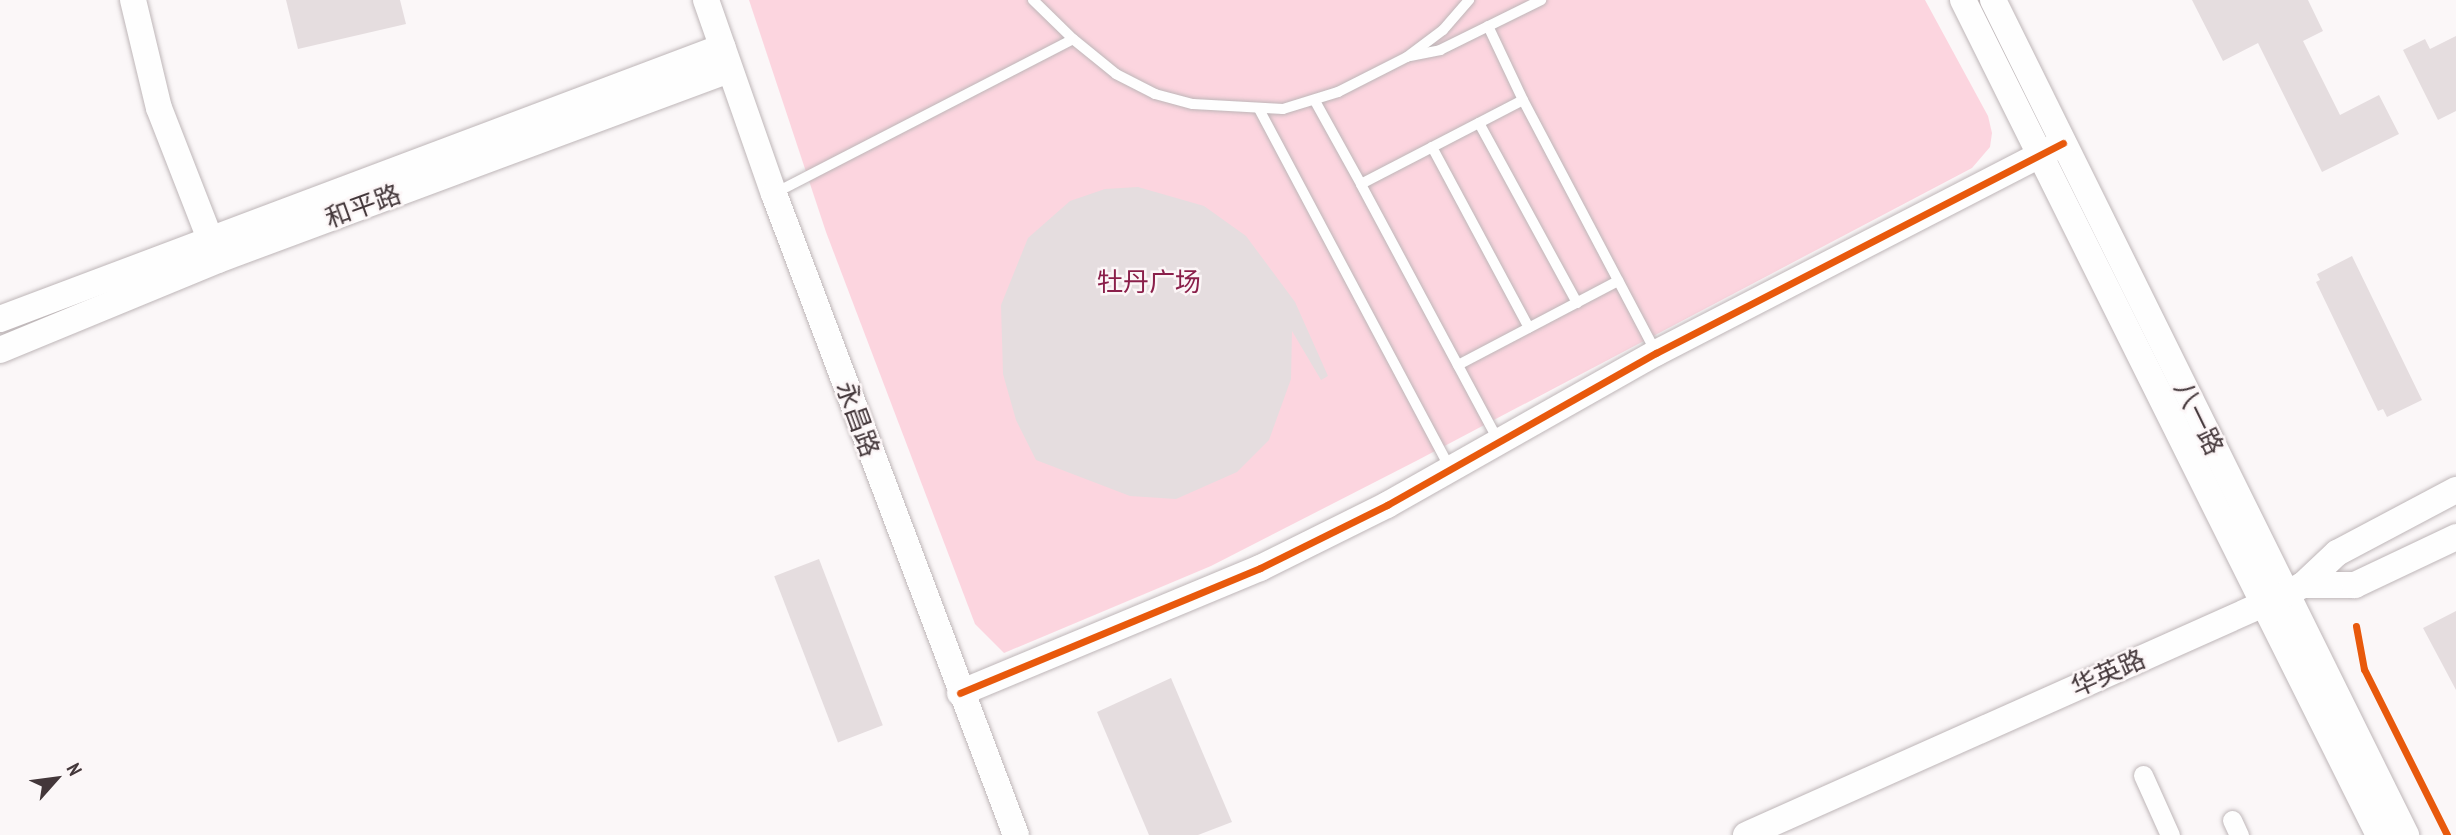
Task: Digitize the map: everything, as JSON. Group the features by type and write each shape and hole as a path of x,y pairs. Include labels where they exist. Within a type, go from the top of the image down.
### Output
{"main road":[{"path":"132,0 159,108 214,249"},
{"name":"永昌路","path":"706,0 774,194 960,693 1016,835"},
{"path":"1963,0 2379,835"},
{"name":"八一路","path":"1993,0 2063,143 2295,589 2406,835"},
{"name":"和平路","path":"0,319 214,249 726,59"},
{"path":"960,693 1260,568 1449,468 1656,352 2063,143"},
{"name":"和平路","path":"0,350 214,249"},
{"name":"华英路","path":"1746,835 2295,589 2337,552 2456,490"},
{"path":"2295,589 2355,585 2456,537"}],"street":[{"path":"2143,775 2170,835"}],"lane":[{"path":"1033,0 1073,40 1116,74 1154,93 1193,104 1259,109 1283,109 1315,101 1407,57 1443,30 1469,0"},
{"path":"1407,57 1440,50 1541,0"},
{"path":"1488,26 1523,100 1656,352"},
{"path":"774,194 1073,40"},
{"path":"1361,184 1523,100"},
{"path":"1315,101 1499,440"},
{"path":"1259,109 1449,468"},
{"path":"1479,123 1577,303"},
{"path":"1432,147 1529,328"},
{"path":"1458,365 1618,281"}],"green space":[{"name":"牡丹广场","path":"749,0 1925,0 1988,116 1992,133 1990,147 1972,168 1418,460 1211,566 1004,653 975,624 826,232"}],"building":[{"path":"286,0 400,0 406,24 298,49"},
{"path":"2192,0 2308,0 2323,31 2303,41 2340,115 2379,95 2399,134 2322,172 2258,43 2223,61"},
{"path":"2456,36 2456,111 2438,120 2403,50 2425,39 2430,49"},
{"path":"1138,187 1204,206 1246,236 1295,302 1328,376 1321,380 1292,331 1291,379 1269,440 1237,472 1176,499 1130,496 1036,460 1016,420 1003,374 1001,305 1028,238 1070,201 1105,189"},
{"path":"2352,256 2422,400 2387,417 2383,409 2378,411 2316,282 2320,280 2317,274"},
{"path":"819,559 883,725 838,742 774,576"},
{"path":"2456,611 2456,690 2423,628"},
{"path":"1171,678 1232,822 1198,835 1149,835 1097,712"}],"cycle path":[{"path":"960,693 1260,568 1387,505 1656,353 2063,143"},
{"path":"2356,626 2364,669 2447,835"}]}
